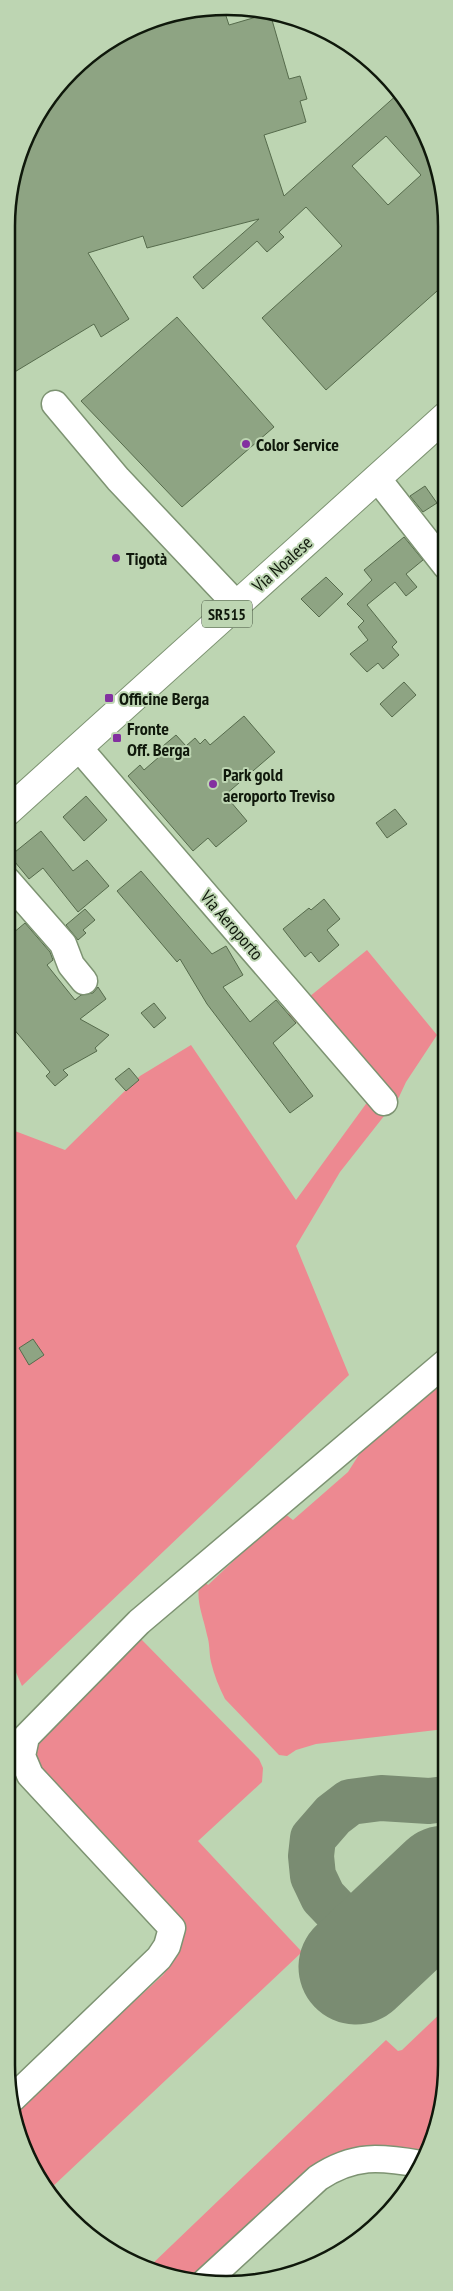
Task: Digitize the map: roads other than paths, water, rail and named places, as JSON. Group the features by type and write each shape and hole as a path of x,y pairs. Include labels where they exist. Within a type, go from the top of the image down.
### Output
{"main road":[{"name":"Via Noalese","path":"15,806 438,423"}],"street":[{"path":"55,404 118,479 237,605"},
{"path":"377,478 438,556"},
{"name":"Via Aeroporto","path":"79,748 384,1102"},
{"path":"15,889 63,944 71,965 84,981"},
{"path":"17,2094 159,1958 167,1946 172,1928 30,1775 22,1756 26,1736 139,1622 438,1369"},
{"path":"212,2276 318,2178 329,2171 361,2159 379,2157 414,2163"}],"place":[{"name":"Color Service","path":"246,444"},
{"name":"Tigotà","path":"116,558"},
{"name":"Officine Berga","path":"109,698"},
{"name":"Fronte Off. Berga","path":"117,738"},
{"name":"Park gold aeroporto Treviso","path":"213,784"}]}
